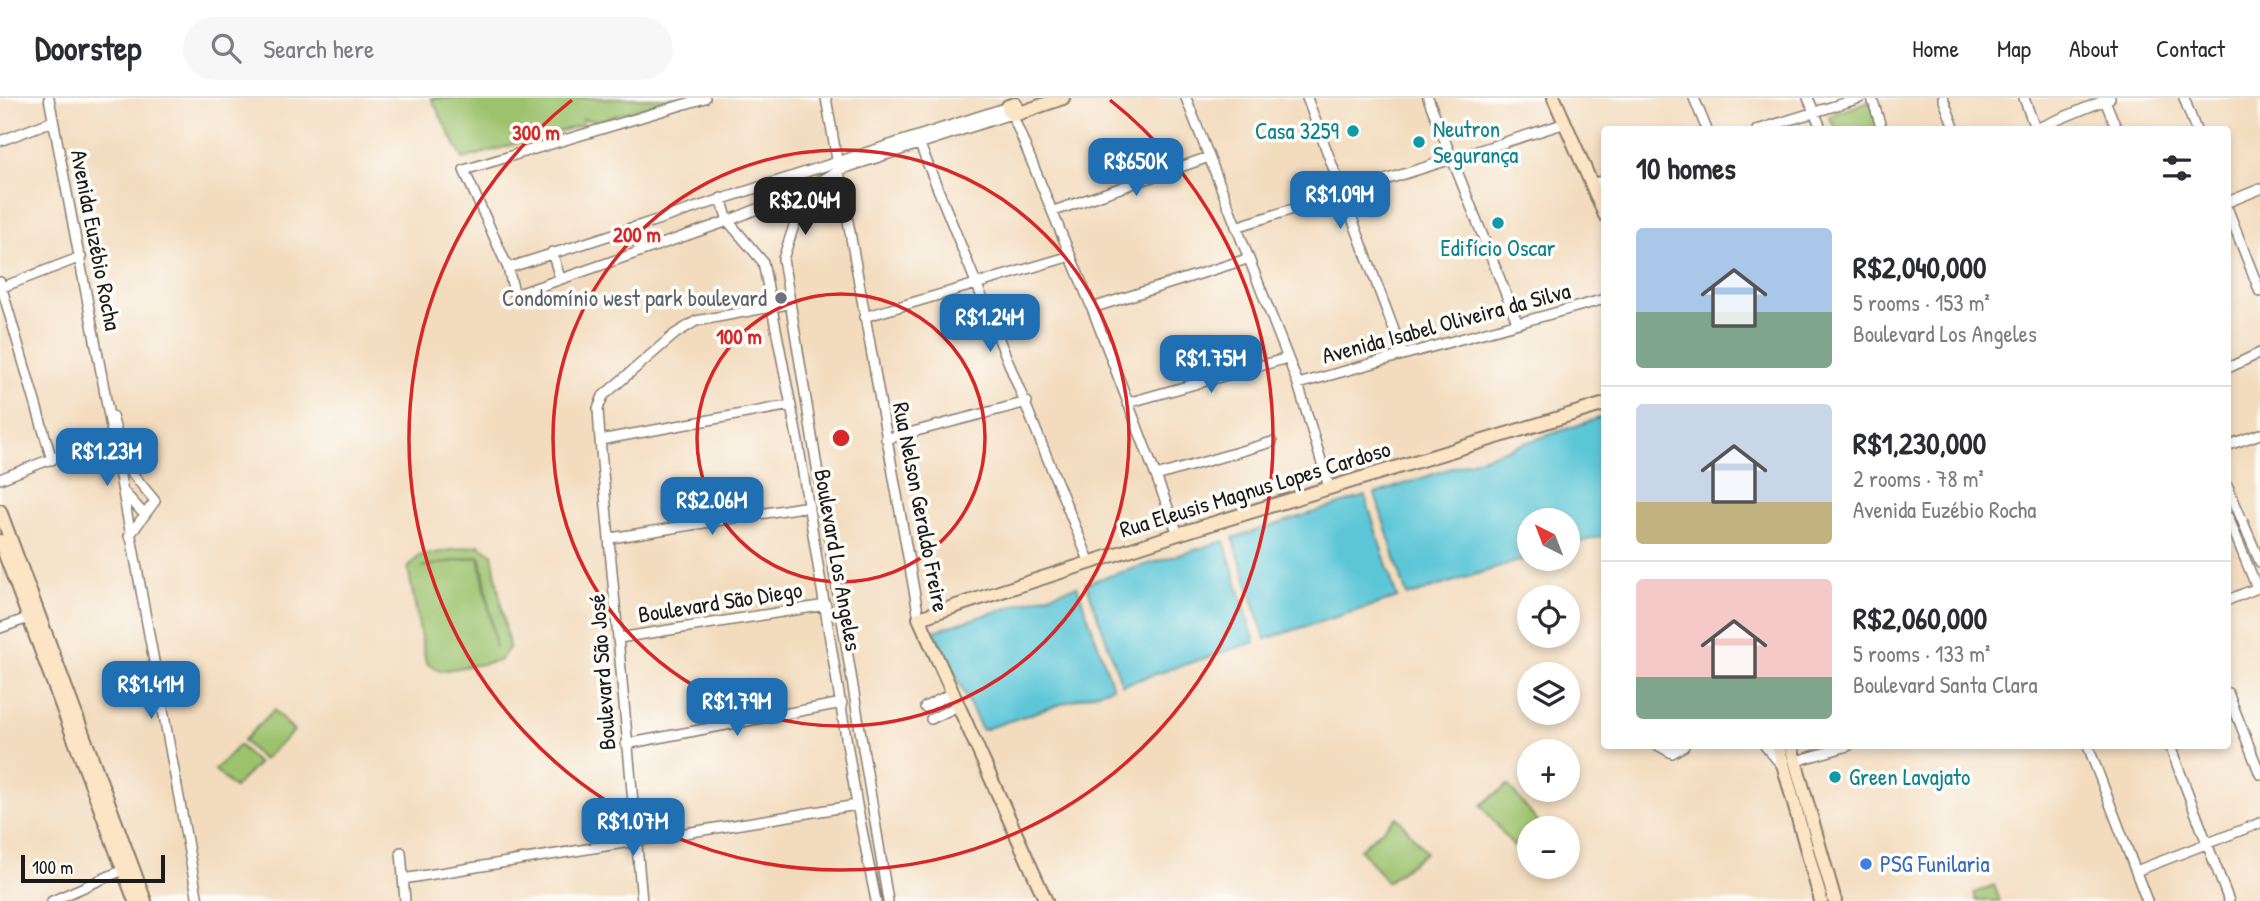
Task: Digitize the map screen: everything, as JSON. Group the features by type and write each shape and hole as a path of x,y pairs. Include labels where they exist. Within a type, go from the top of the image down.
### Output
{"main road":[{"path":"1012,107 1034,98"},
{"path":"1012,107 1063,98"},
{"path":"1554,98 1601,206"},
{"name":"Rua Eleusis Magnus Lopes Cardoso","path":"919,618 1178,534 1601,405"},
{"path":"0,511 35,615 145,901"},
{"path":"0,541 35,615"},
{"name":"Rua Nelson Geraldo Freire","path":"919,618 1046,901"},
{"path":"76,725 135,901"},
{"path":"1780,749 1790,764 1835,901"},
{"path":"1791,749 1790,764 1821,901"}],"street":[{"name":"Avenida Euzébio Rocha","path":"49,98 114,435 129,536 198,901"},
{"path":"705,98 466,167 463,173 508,268 515,293 728,221 806,189 838,165"},
{"name":"Rua Nelson Geraldo Freire","path":"826,98 919,618"},
{"path":"1186,98 1288,358 1329,488"},
{"path":"1307,98 1403,354"},
{"path":"1428,98 1517,322"},
{"path":"1694,98 1705,126"},
{"path":"1808,98 1820,126"},
{"path":"1770,126 1860,98"},
{"path":"1872,98 1881,126"},
{"path":"1943,98 1954,126"},
{"path":"2024,98 2033,126"},
{"path":"2184,98 2194,126"},
{"path":"2041,126 2106,99 2116,126"},
{"path":"508,268 720,198 838,165 1012,107 1178,534"},
{"path":"0,141 53,121"},
{"path":"1236,228 1342,192 1566,123"},
{"path":"917,139 1027,402 1090,563"},
{"path":"1054,211 1209,157"},
{"path":"1591,184 1601,181"},
{"name":"Boulevard Los Angeles","path":"806,189 782,258 888,901"},
{"path":"2231,201 2260,189"},
{"name":"Boulevard Los Angeles","path":"720,198 728,221 763,262 773,307 826,605 857,806 876,901"},
{"path":"2231,216 2256,268 2260,292"},
{"path":"630,228 641,251"},
{"path":"552,252 560,278"},
{"path":"864,317 978,286 1072,256"},
{"path":"52,460 1,286 80,257"},
{"path":"763,262 782,258"},
{"path":"1092,307 1135,299 1247,259"},
{"name":"Avenida Isabel Oliveira da Silva","path":"1297,384 1601,300"},
{"name":"Boulevard São José","path":"642,901 598,409 603,397 675,334 696,321 788,304"},
{"path":"2231,367 2260,353"},
{"path":"1127,403 1288,358"},
{"path":"886,439 1027,402"},
{"path":"600,440 791,405"},
{"path":"2231,444 2260,434"},
{"name":"Avenida Euzébio Rocha","path":"114,435 126,466 155,501 129,536"},
{"path":"0,479 114,435"},
{"path":"1156,476 1272,442"},
{"path":"123,491 144,513"},
{"path":"2231,494 2260,562"},
{"path":"611,538 809,506"},
{"path":"2231,524 2258,587 2231,599"},
{"path":"814,537 822,543 827,534"},
{"path":"820,575 826,566 833,569"},
{"name":"Boulevard São Diego","path":"619,638 826,605"},
{"path":"0,628 35,615"},
{"path":"925,707 954,692"},
{"path":"2231,701 2260,774"},
{"path":"626,744 842,703"},
{"path":"931,719 960,705"},
{"path":"847,733 856,737 860,731"},
{"path":"1769,749 1790,764 1838,749"},
{"path":"2089,749 2147,901"},
{"path":"2171,749 2229,901"},
{"path":"853,772 859,766 866,769"},
{"path":"403,879 635,842 715,826 857,806"},
{"path":"2136,871 2260,823"},
{"path":"401,852 405,901"},
{"path":"52,901 123,870"}],"green space":[{"path":"431,98 678,98 596,121 583,119 582,125 463,159"},
{"path":"1870,101 1879,126 1834,126 1829,116"},
{"path":"479,545 492,554 509,648 499,661 440,671 426,663 408,568 419,556","holes":["479,556 496,649 479,557 422,567"]},
{"path":"274,710 294,731 263,760 243,741"},
{"path":"239,745 258,764 234,788 215,770"},
{"path":"1508,785 1517,796 1517,802 1522,802 1533,816 1517,816 1517,844 1514,847 1481,805"},
{"path":"1397,817 1426,852 1387,882 1360,849"},
{"path":"1994,885 2000,901 1977,901 1974,893"}],"water":[{"path":"1601,417 1601,536 1580,542 1580,508 1517,508 1517,562 1407,596 1375,494"},
{"path":"1365,496 1397,598 1265,639 1233,538"},
{"path":"1224,541 1255,642 1122,685 1086,583"},
{"path":"1077,586 1113,687 982,730 934,631"}],"place":[{"name":"Casa 3259","path":"1353,131"},
{"name":"Neutron Segurança","path":"1419,142"},
{"name":"Edifício Oscar","path":"1498,223"},
{"name":"Condomínio west park boulevard","path":"781,298"},
{"name":"Green Lavajato","path":"1835,777"},
{"name":"PSG Funilaria","path":"1866,864"}]}
